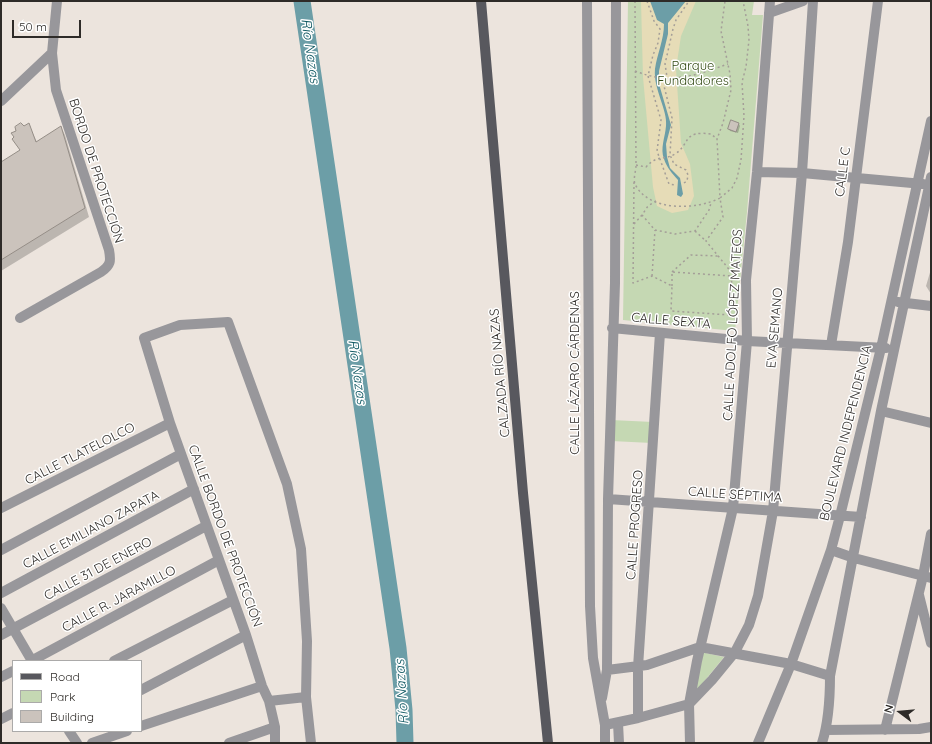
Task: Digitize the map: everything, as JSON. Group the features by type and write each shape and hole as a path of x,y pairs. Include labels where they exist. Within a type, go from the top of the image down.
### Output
{"main road":[{"name":"CALZADA RÍO NAZAS","path":"481,1 523,493 548,743"}],"street":[{"path":"1,101 52,53 57,1"},
{"name":"CALLE LÁZARO CÁRDENAS","path":"587,1 590,606 593,658 596,681 602,700 605,725 605,743"},
{"path":"602,700 607,670 608,499 612,328 615,283 616,1"},
{"name":"CALLE ADOLFO LÓPEZ MATEOS","path":"690,743 689,704 700,647 733,508 747,341 746,280 757,172 770,1"},
{"path":"769,13 803,1"},
{"name":"EVA SEMANO","path":"689,704 712,680 735,652 749,625 758,596 773,511 802,173 813,1"},
{"name":"CALLE C","path":"831,345 848,242 878,1"},
{"name":"BORDO DE PROTECCIÓN","path":"20,318 101,272 108,267 110,262 109,250 56,90 52,53"},
{"name":"BOULEVARD INDEPENDENCIA","path":"758,743 791,664 831,550 881,348 890,300 917,183 926,167 931,121"},
{"path":"757,172 802,173 855,179 917,183 930,181"},
{"name":"BOULEVARD INDEPENDENCIA","path":"822,743 826,730 830,701 830,676 881,412 930,181"},
{"path":"890,300 931,306"},
{"name":"CALLE BORDO DE PROTECCIÓN","path":"275,743 275,728 269,700 262,686 246,635 170,423 144,338 180,325 228,322 287,484 300,542 306,641 306,697"},
{"name":"CALLE SEXTA","path":"612,328 747,341 894,348"},
{"name":"CALLE PROGRESO","path":"638,718 638,666 660,333"},
{"path":"881,412 931,423"},
{"name":"CALLE TLATELOLCO","path":"1,508 170,423"},
{"path":"1,550 181,454"},
{"name":"CALLE EMILIANO ZAPATA","path":"1,593 194,489"},
{"name":"CALLE SÉPTIMA","path":"608,499 861,517"},
{"name":"CALLE 31 DE ENERO","path":"1,635 206,526"},
{"path":"885,730 919,593 927,577 931,534"},
{"path":"831,550 854,558 927,577"},
{"name":"CALLE R. JARAMILLO","path":"34,660 219,560"},
{"path":"919,593 931,643"},
{"path":"116,660 233,600"},
{"path":"1,608 31,660"},
{"path":"142,689 246,635"},
{"path":"607,670 660,662 700,647 735,652 791,664 830,676"},
{"path":"1,677 12,672"},
{"path":"142,726 262,686"},
{"path":"269,700 306,697 312,743"},
{"path":"605,725 638,718 689,704"},
{"path":"1,719 12,714"},
{"path":"618,723 619,743"},
{"path":"826,730 919,729 931,726"},
{"path":"229,743 275,728"},
{"path":"70,732 77,743"},
{"path":"92,743 124,732"}],"path":[{"path":"635,1 636,165 634,182 633,283 652,276 672,286"},
{"path":"647,1 654,21 660,29 658,42 648,76 661,120 657,142 660,157 669,184 676,185"},
{"path":"684,183 687,181 688,175 686,170 674,164 669,156 673,127 664,86 667,77 665,64 673,29 676,20 689,1"},
{"path":"706,241 723,217 720,198 717,140 724,123 731,90 728,64 721,31 725,1"},
{"path":"634,182 638,190 649,199 671,206 694,206 711,202 720,198 732,188 738,178 742,160 744,116 742,82 746,67 749,40 743,1"},
{"path":"635,71 648,76 674,79 684,78 728,64"},
{"path":"636,165 646,167 654,159 675,154 689,137 696,134 711,134 717,140"},
{"path":"634,224 648,206 656,201"},
{"path":"642,215 655,230 675,234 695,230 709,210 711,202"},
{"path":"652,276 655,230"},
{"path":"695,230 706,241 732,273 730,315 671,311 672,272 691,255 718,256"},
{"path":"672,272 732,276"}],"green space":[{"name":"Parque Fundadores","path":"628,1 754,1 752,15 763,15 747,212 735,331 623,320"},
{"path":"611,420 653,422 652,443 611,441"},
{"path":"701,652 724,657 693,695"}],"sand":[{"path":"641,1 696,1 681,36 676,69 681,143 690,164 694,196 688,210 672,213 657,206 653,187 643,77"}],"water":[{"path":"650,1 686,1 668,23 668,34 659,71 659,84 671,125 666,144 667,157 670,168 680,178 683,194 681,197 677,195 678,180 668,168 663,155 666,120 656,84 655,69 663,36 664,24 657,20"}],"building":[{"path":"731,120 739,123 736,132 728,129"},
{"path":"21,123 24,126 29,123 36,142 61,126 85,208 1,260 1,162 20,150 12,139 14,137 11,133 16,131 15,127"}],"waterway":[{"name":"Río Nazas","path":"302,1 398,648 404,710 405,743"}]}
